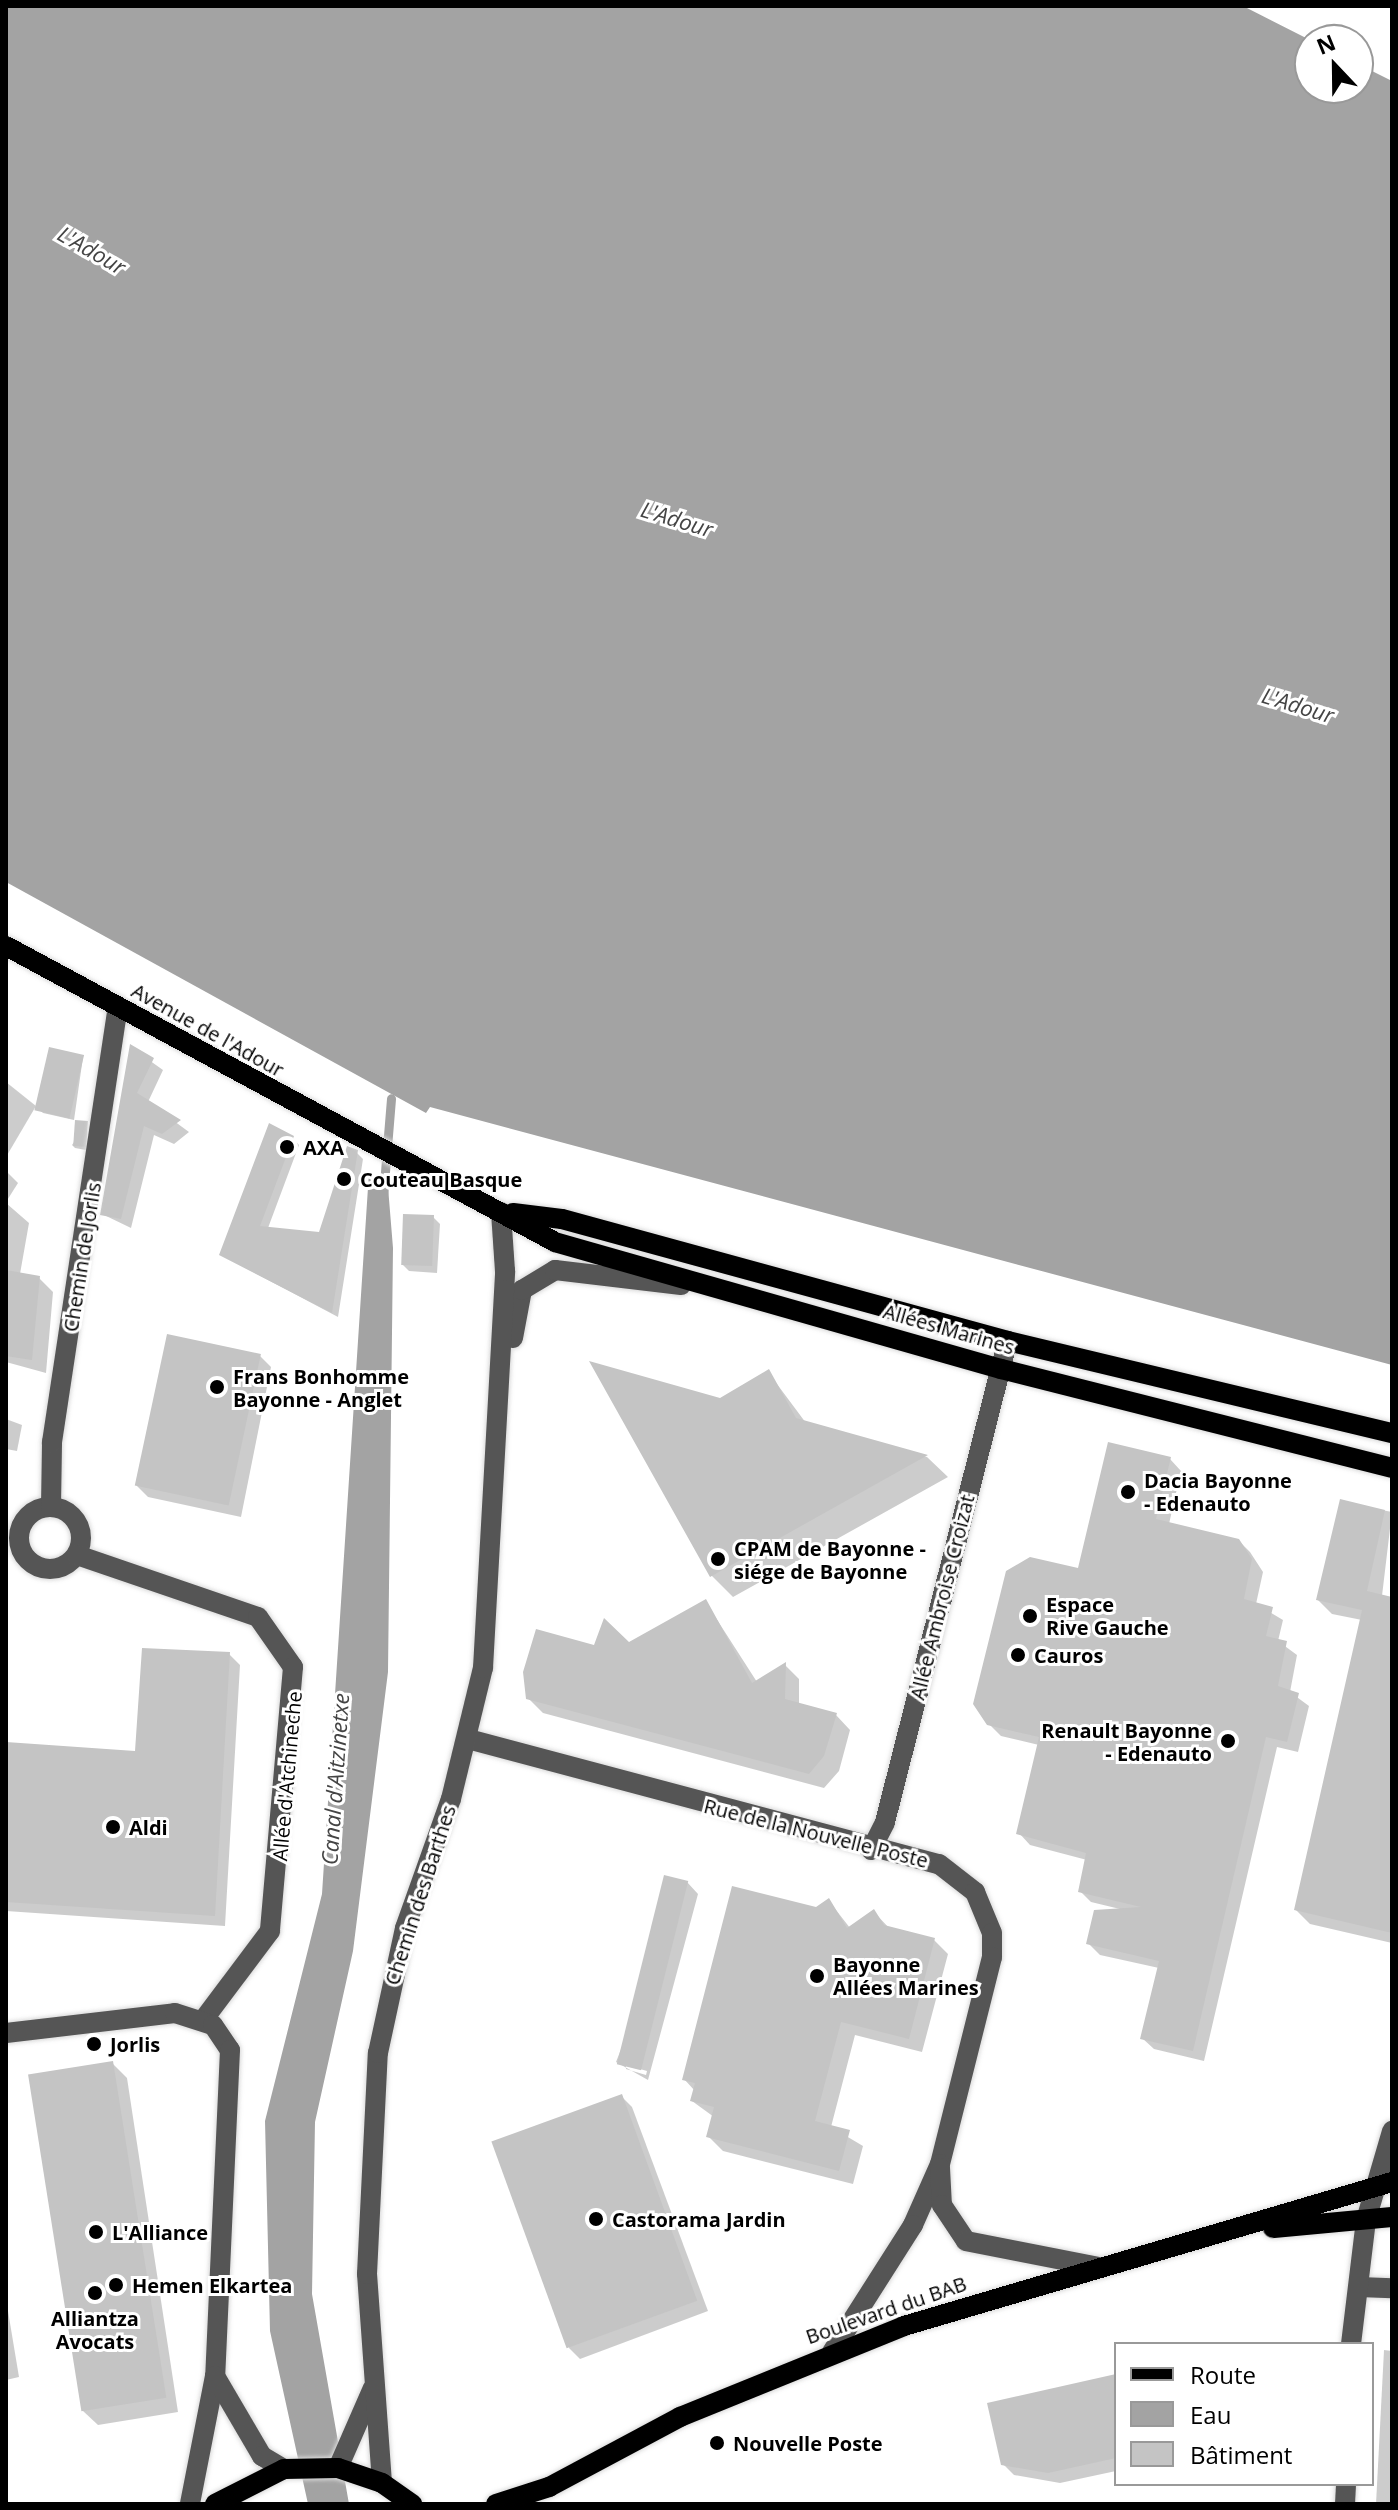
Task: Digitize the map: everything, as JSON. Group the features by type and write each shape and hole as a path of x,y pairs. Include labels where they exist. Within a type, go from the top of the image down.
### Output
{"main road":[{"name":"Avenue de l'Adour","path":"6,946 388,1156"},
{"name":"Allées Marines","path":"388,1156 555,1242 1001,1369 1392,1468"},
{"name":"Allées Marines","path":"501,1212 562,1219 1008,1341 1392,1433"},
{"name":"Boulevard du BAB","path":"496,2504 549,2487 680,2417 832,2352 1099,2267 1257,2228 1386,2183"},
{"name":"Boulevard du BAB","path":"1257,2228 1392,2217"},
{"path":"215,2504 284,2469 338,2468 382,2483 412,2504"},
{"name":"Boulevard du BAB","path":"533,2504 549,2487"}],"street":[{"name":"Chemin de Jorlis","path":"51,1507 52,1442 118,1008"},
{"name":"Chemin des Barthes","path":"382,2483 367,2274 378,2053 405,1928 468,1739 486,1642 498,1417 501,1212"},
{"name":"Chemin des Barthes","path":"498,1417 522,1290 536,1276 571,1267 736,1294"},
{"name":"Allée Ambroise Croizat","path":"871,1850 885,1822 1008,1341"},
{"path":"51,1507 78,1523 77,1555 45,1569 15,1559 20,1530 26,1518 51,1507"},
{"name":"Allée d'Atchineche","path":"77,1555 258,1617 293,1667 270,1931 204,2019"},
{"name":"Rue de la Nouvelle Poste","path":"468,1739 961,1876 992,1933 986,1987 940,2164 913,2225 832,2352"},
{"path":"6,2033 143,2013 204,2019 222,2035 231,2066 215,2376 190,2504"},
{"path":"1351,2342 1366,2220 1386,2183 1392,2131"},
{"name":"Rue de la Nouvelle Poste","path":"940,2164 942,2205 966,2241 1099,2267"},
{"path":"1359,2287 1392,2288"},
{"path":"215,2376 262,2456 284,2469"},
{"name":"Chemin des Barthes","path":"338,2468 376,2376"}],"water":[{"name":"L'Adour","path":"6,6 1243,6 1294,32 1294,104 1374,104 1374,72 1392,81 1392,1365 430,1107 426,1113 6,882"},
{"path":"369,1172 388,1187 393,1248 388,1672 353,1951 315,2122 312,2294 349,2504 308,2504 270,2331 265,2121 322,1894"}],"building":[{"path":"130,1044 154,1058 137,1093 181,1120 162,1134 144,1126 121,1219 100,1215"},
{"path":"49,1047 84,1055 69,1118 34,1110"},
{"path":"75,1120 88,1121 86,1147 73,1146"},
{"path":"269,1123 294,1136 260,1226 319,1232 347,1146 358,1150 332,1313 219,1255"},
{"path":"403,1214 434,1215 432,1266 401,1265"},
{"path":"6,1270 40,1276 32,1360 6,1356"},
{"path":"167,1334 261,1354 229,1506 135,1486"},
{"path":"589,1361 720,1398 769,1369 796,1418 928,1455 710,1577"},
{"path":"1108,1442 1171,1457 1156,1519 1239,1539 1252,1559 1244,1599 1273,1607 1266,1636 1287,1641 1278,1686 1299,1693 1287,1742 1266,1737 1193,2051 1140,2039 1159,1961 1086,1944 1094,1910 1141,1907 1078,1892 1086,1853 1016,1834 1039,1737 987,1725 973,1704 1006,1571 1030,1557 1078,1568"},
{"path":"1340,1499 1385,1510 1367,1591 1392,1597 1392,1933 1294,1910 1362,1610 1316,1600"},
{"path":"706,1599 752,1683 786,1662 785,1699 837,1713 824,1756 809,1774 526,1699 523,1672 536,1629 594,1645 604,1618 629,1642"},
{"name":"Aldi","path":"142,1648 230,1652 215,1916 6,1902 6,1742 135,1751"},
{"path":"664,1875 688,1881 641,2070 617,2064"},
{"name":"Bayonne Allées Marines","path":"732,1886 816,1907 829,1898 847,1928 874,1909 884,1925 935,1938 909,2039 841,2022 815,2121 850,2130 839,2171 706,2137 714,2107 690,2101 695,2083 682,2080"},
{"name":"L'Alliance","path":"113,2061 166,2398 81,2411 28,2074"},
{"path":"622,2094 697,2301 567,2348 491,2142"},
{"path":"1114,2374 1114,2458 1048,2473 1001,2465 987,2403"}],"waterway":[{"name":"Canal d'Aitzinetxe","path":"383,1196 391,1098"}],"place":[{"name":"AXA","path":"287,1147"},
{"name":"Couteau Basque","path":"344,1179"},
{"name":"Frans Bonhomme Bayonne - Anglet","path":"217,1387"},
{"name":"Dacia Bayonne - Edenauto","path":"1128,1492"},
{"name":"CPAM de Bayonne - siége de Bayonne","path":"718,1559"},
{"name":"Espace Rive Gauche","path":"1030,1616"},
{"name":"Cauros","path":"1018,1655"},
{"name":"Renault Bayonne - Edenauto","path":"1228,1741"},
{"name":"Aldi","path":"113,1827"},
{"name":"Bayonne Allées Marines","path":"817,1976"},
{"name":"Jorlis","path":"94,2044"},
{"name":"Castorama Jardin","path":"596,2219"},
{"name":"L'Alliance","path":"96,2232"},
{"name":"Hemen Elkartea","path":"116,2285"},
{"name":"Alliantza Avocats","path":"95,2293"},
{"name":"Nouvelle Poste","path":"717,2443"}]}
